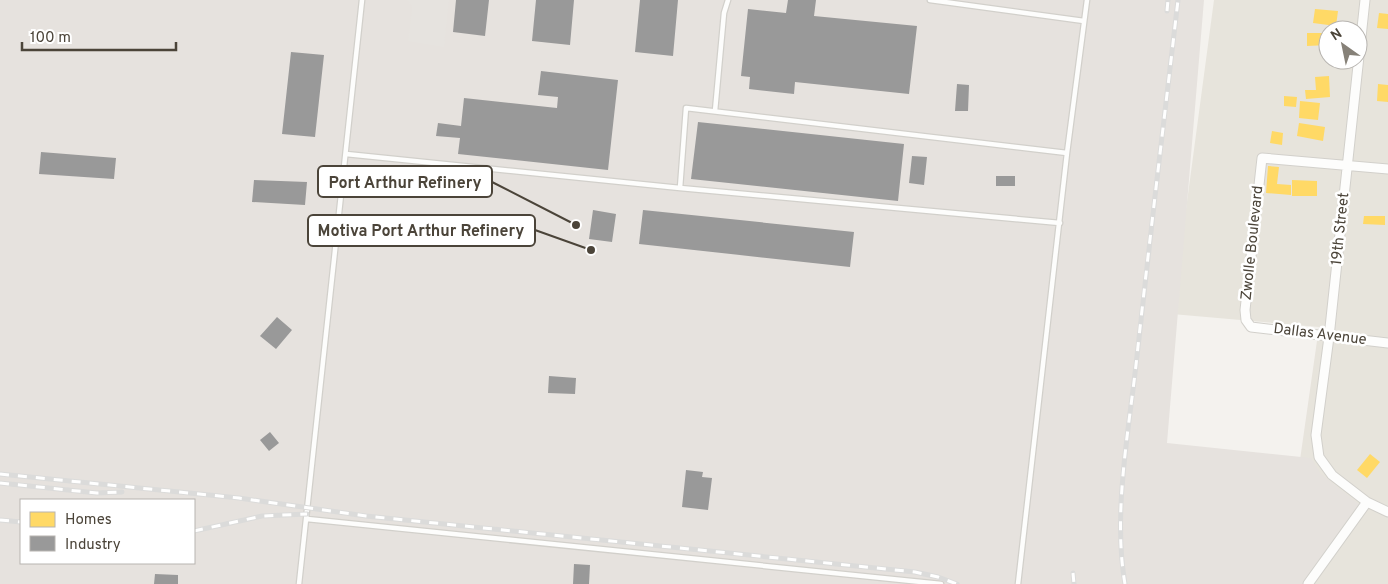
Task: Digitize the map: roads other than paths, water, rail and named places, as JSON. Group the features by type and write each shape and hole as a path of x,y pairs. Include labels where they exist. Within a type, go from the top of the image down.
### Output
{"street":[{"name":"19th Street","path":"1365,0 1329,337 1316,435 1319,457 1332,475 1366,502"},
{"name":"Zwolle Boulevard","path":"1251,327 1246,320 1246,310 1262,158 1348,164"},
{"path":"1348,164 1388,169"},
{"name":"Dallas Avenue","path":"1251,327 1388,343"},
{"path":"1308,584 1366,502 1388,512"}],"lane":[{"path":"300,584 362,0"},
{"path":"716,111 724,13 728,0"},
{"path":"930,0 1084,21"},
{"path":"1018,584 1067,153 1087,0"},
{"path":"680,188 686,108 1067,153"},
{"path":"346,154 680,188 1060,223"},
{"path":"307,519 941,584"}],"railway":[{"path":"1167,11 1168,0"},
{"path":"1125,584 1121,531 1123,475 1178,0"},
{"path":"0,474 239,498 366,516 915,572 938,577 957,584"},
{"path":"0,483 97,493 122,492"},
{"path":"195,531 262,516 307,514"},
{"path":"0,520 20,522"},
{"path":"1073,573 1074,584"}],"place":[{"name":"Port Arthur Refinery","path":"576,225"},
{"name":"Motiva Port Arthur Refinery","path":"591,250"}]}
